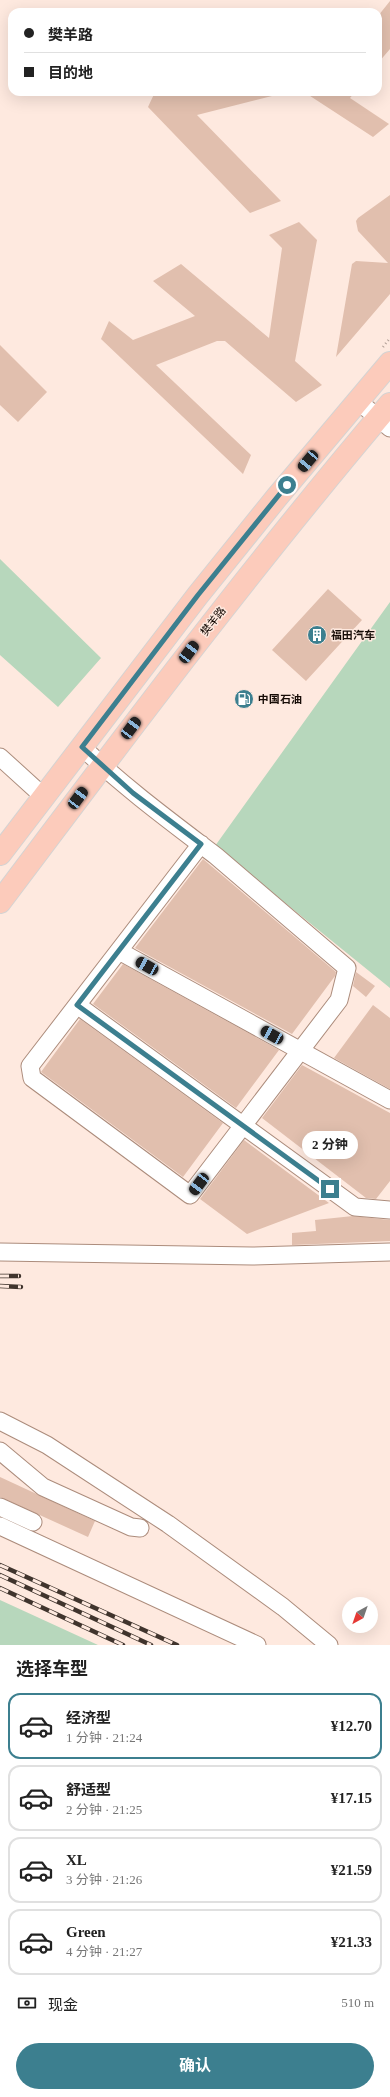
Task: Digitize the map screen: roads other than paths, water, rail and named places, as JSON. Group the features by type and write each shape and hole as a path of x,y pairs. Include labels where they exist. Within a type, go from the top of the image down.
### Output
{"main road":[{"path":"0,854 198,595 390,363"},
{"name":"樊羊路","path":"0,902 102,766 289,524 386,416"}],"street":[{"path":"358,401 386,416"},
{"path":"82,747 133,793 201,844 347,968 339,1000 190,1195 32,1078 30,1066 201,844"},
{"path":"0,757 44,797"},
{"path":"119,951 390,1100"},
{"path":"77,1005 355,1207 390,1210"},
{"path":"0,1252 252,1256 390,1252"},
{"path":"0,1421 47,1445 168,1524 283,1607 329,1645"},
{"path":"0,1451 43,1487 131,1527 140,1528"},
{"path":"0,1507 33,1522"},
{"path":"17,1514 5,1528 257,1645"}],"railway":[{"path":"0,1276 19,1276"},
{"path":"0,1286 21,1287"},
{"path":"0,1565 177,1645"},
{"path":"0,1575 151,1645"},
{"path":"0,1588 123,1645"}],"place":[{"name":"福田汽车","path":"317,635"},
{"name":"中国石油","path":"244,699"}]}
